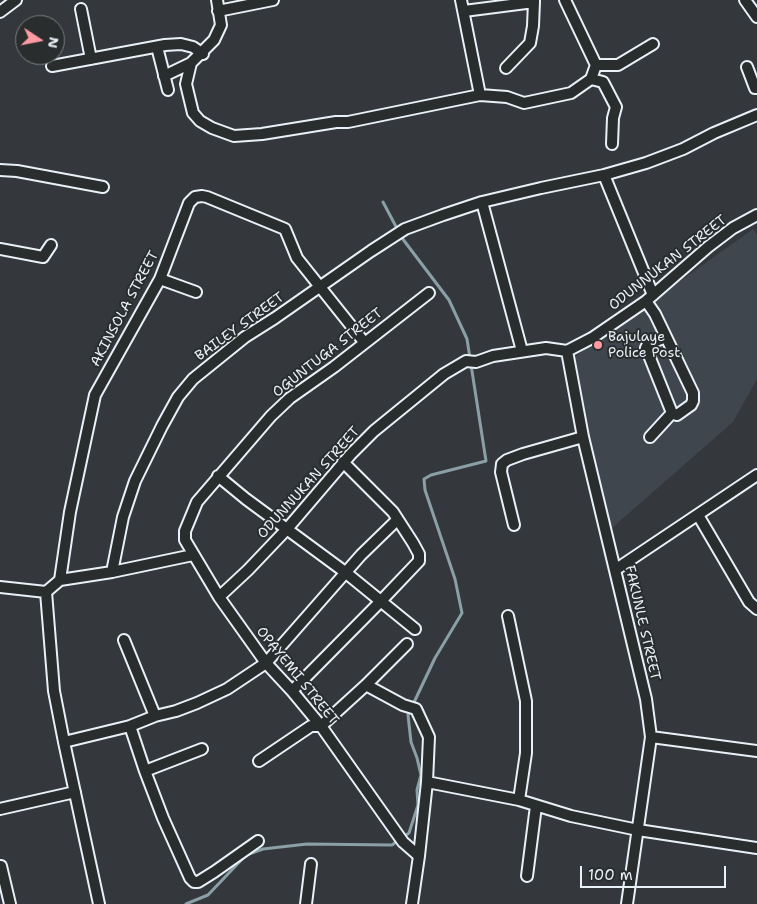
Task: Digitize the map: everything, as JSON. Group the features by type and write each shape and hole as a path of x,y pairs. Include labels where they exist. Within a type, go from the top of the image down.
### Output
{"street":[{"path":"0,12 16,0"},
{"path":"164,76 191,64 214,40 221,25 216,0"},
{"path":"218,11 273,0"},
{"path":"461,0 480,95"},
{"path":"191,64 186,84 193,114 212,128 234,136 348,122 480,95 507,97 524,103 571,93 591,79 596,65 565,0"},
{"path":"745,0 756,15"},
{"path":"464,12 534,1 530,43 506,68"},
{"path":"81,9 91,59"},
{"path":"52,66 181,44 193,47 202,54"},
{"path":"596,65 618,65 653,44"},
{"path":"158,47 168,90"},
{"path":"747,67 755,88 757,88"},
{"path":"591,79 603,82 616,107 613,118 612,144"},
{"name":"BAILEY STREET","path":"112,572 123,517 135,481 178,398 193,379 207,366 245,337 402,232 482,202 604,175 646,163 683,149 714,133 757,115"},
{"path":"0,170 16,171 103,187"},
{"path":"604,175 655,314 693,393 691,405 677,415 672,413"},
{"name":"AKINSOLA STREET","path":"60,580 70,512 95,395 160,278 190,203 195,197 202,196 285,229 297,258 321,286"},
{"path":"482,202 522,351"},
{"name":"ODUNNUKAN STREET","path":"219,597 287,529 343,462 374,431 444,374 471,362 493,356 546,348 567,351 592,338 649,298 708,247 733,228 757,214"},
{"path":"0,249 42,258 51,245"},
{"path":"160,278 196,292"},
{"path":"321,286 364,342"},
{"name":"OGUNTUGA STREET","path":"185,540 185,531 198,502 218,476 271,416 290,398 334,367 429,292"},
{"path":"666,337 648,344 646,348 672,413"},
{"name":"FAKUNLE STREET","path":"567,351 583,437 646,699 651,737 627,904"},
{"path":"650,437 672,413"},
{"path":"514,525 501,472 502,464 507,460 524,454 583,437"},
{"path":"292,691 419,560 419,554 393,512 343,462"},
{"path":"615,570 757,475"},
{"path":"218,476 345,572 415,629"},
{"path":"698,515 749,602 757,609"},
{"path":"64,742 130,726 155,716 197,704 227,689 266,663 345,572 397,520"},
{"name":"OPAYEMI STREET","path":"185,540 219,597 266,663 292,691 320,726 403,842 419,856"},
{"path":"0,587 46,592 60,580 193,556"},
{"path":"46,592 54,691 99,904"},
{"path":"508,616 526,701 526,753 519,800"},
{"path":"124,640 155,716"},
{"path":"259,760 311,726 320,726 366,685 407,644"},
{"path":"366,685 403,705 416,709 430,737 427,782 412,904"},
{"path":"130,726 163,818 190,878 194,882 198,882 214,872 258,841"},
{"path":"651,737 757,751"},
{"path":"145,771 202,749"},
{"path":"427,782 519,800 571,816 638,830 757,848"},
{"path":"0,810 75,792"},
{"path":"527,876 536,806"},
{"path":"306,904 311,864"},
{"path":"1,866 10,904"}],"shaded area":[{"path":"753,229 757,235 757,379 733,422 612,528 602,502 573,358"}],"waterway":[{"path":"186,904 208,895 246,855 263,849 307,844 392,845 409,833 418,805 417,790 421,775 411,742 408,715 435,658 462,613 455,579 425,490 424,479 431,475 486,461 467,339 449,300 402,238 383,202"}],"place":[{"name":"Bajulaye Police Post","path":"598,345"}]}
